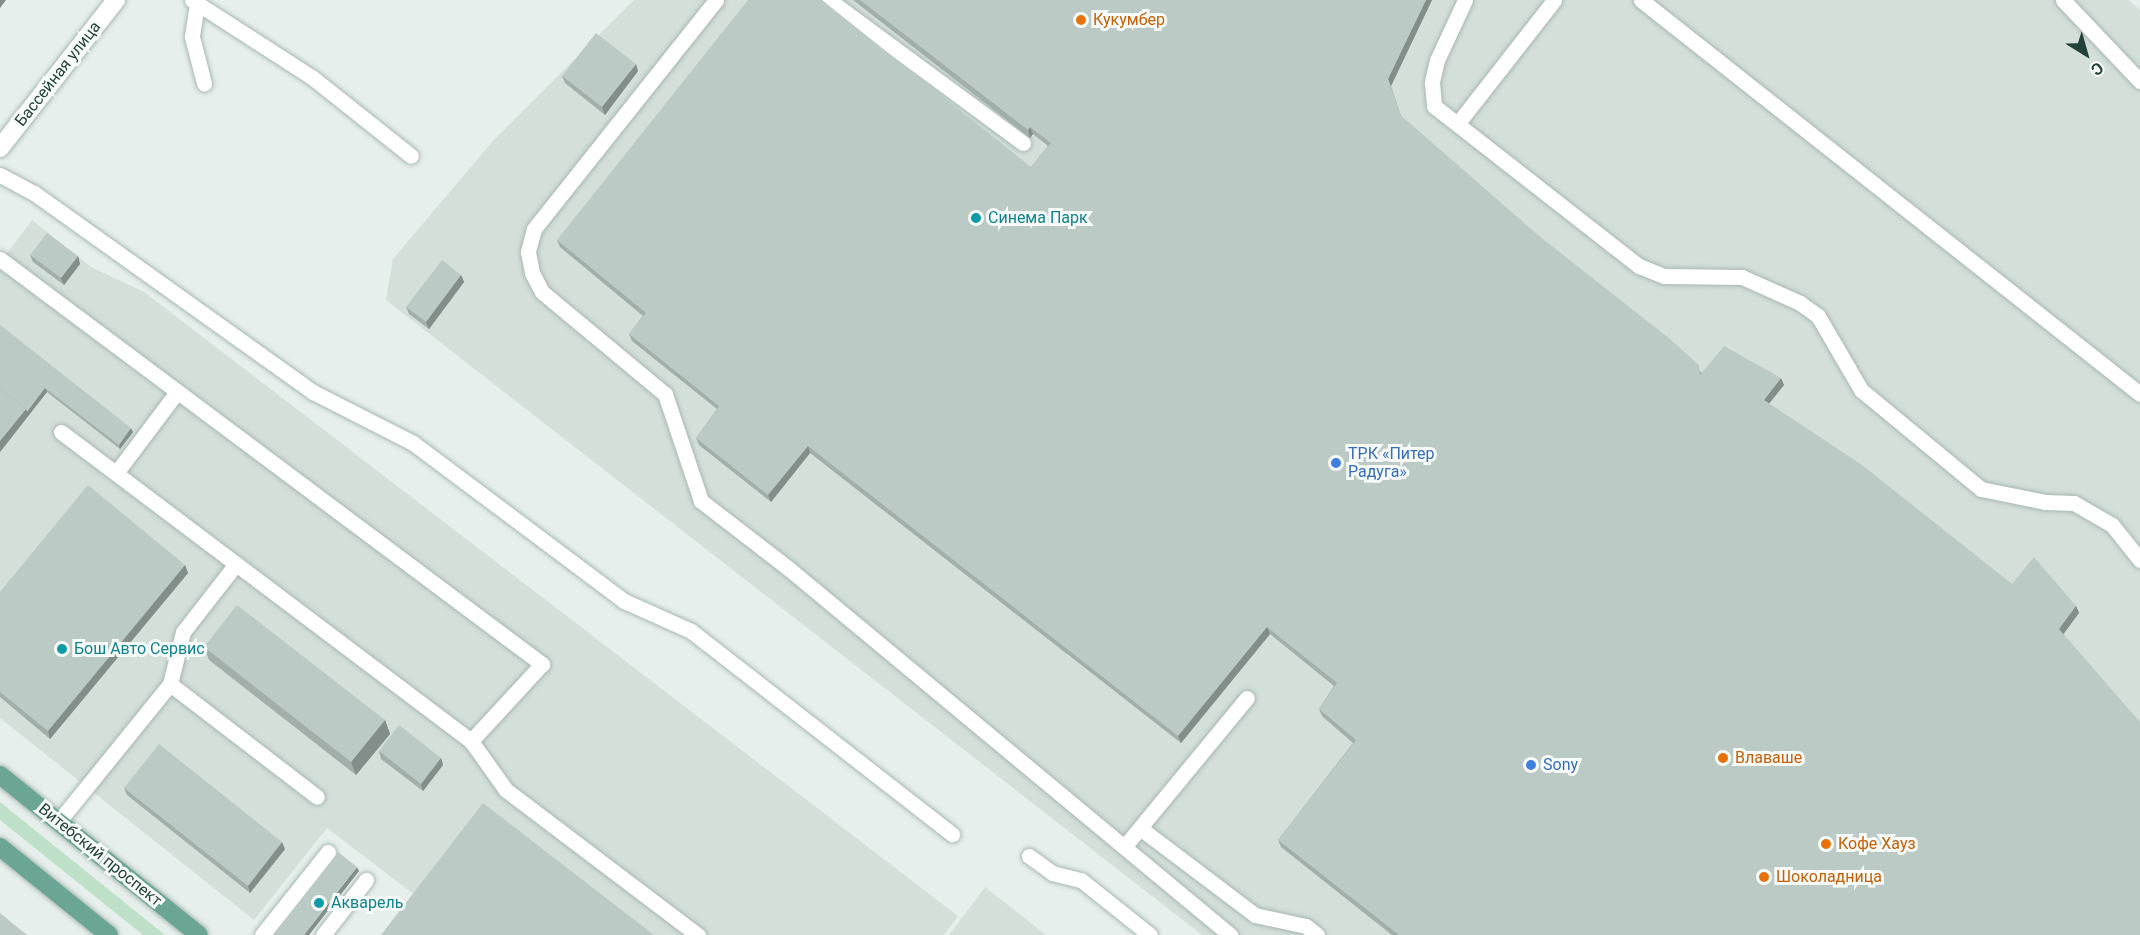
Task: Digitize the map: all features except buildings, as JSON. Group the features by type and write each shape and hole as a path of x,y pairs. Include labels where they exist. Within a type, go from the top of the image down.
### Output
{"main road":[{"name":"Витебский проспект","path":"0,775 199,935"},
{"path":"0,847 109,935"}],"street":[{"name":"Бассейная улица","path":"0,148 116,0"}],"lane":[{"path":"716,0 534,229 528,252 532,273 542,292 665,394 701,501 788,568 1230,935"},
{"path":"829,0 1023,143"},
{"path":"1465,0 1437,60 1432,82 1434,106 1639,266 1665,276 1742,277 1800,303 1818,316 1861,390 1981,489 2045,502 2074,503 2112,525 2140,560"},
{"path":"1458,123 1554,0"},
{"path":"1641,0 2140,394"},
{"path":"2063,0 2140,81"},
{"path":"204,83 192,37 194,2 313,78 411,156"},
{"path":"0,175 34,193 313,392 413,443 624,601 691,631 952,834"},
{"path":"0,259 542,664 471,741"},
{"path":"116,473 177,392"},
{"path":"61,432 471,741 506,790 698,935"},
{"path":"58,821 170,684 183,632 236,564"},
{"path":"170,684 317,797"},
{"path":"1124,847 1247,698"},
{"path":"1140,828 1255,915 1306,926 1317,935"},
{"path":"262,935 328,852"},
{"path":"1029,856 1052,873 1081,880 1150,935"},
{"path":"323,935 366,880"}],"shaded area":[{"name":"ТРК «Питер Радуга»","path":"634,0 2128,0 2140,10 2140,935 1202,935 386,300 393,259 492,142"},
{"path":"32,220 91,267 144,292 958,916 944,935 384,935 415,895 327,828 254,920 0,718 0,263"},
{"path":"985,887 1046,935 949,935"}],"green space":[{"path":"0,802 165,935 143,935 0,820"}],"place":[{"name":"Кукумбер","path":"1081,20"},
{"name":"Синема Парк","path":"976,218"},
{"name":"ТРК «Питер Радуга»","path":"1336,463"},
{"name":"Бош Авто Сервис","path":"62,649"},
{"name":"Влаваше","path":"1723,758"},
{"name":"Sony","path":"1531,765"},
{"name":"Кофе Хауз","path":"1826,844"},
{"name":"Шоколадница","path":"1764,877"},
{"name":"Акварель","path":"319,903"}]}
